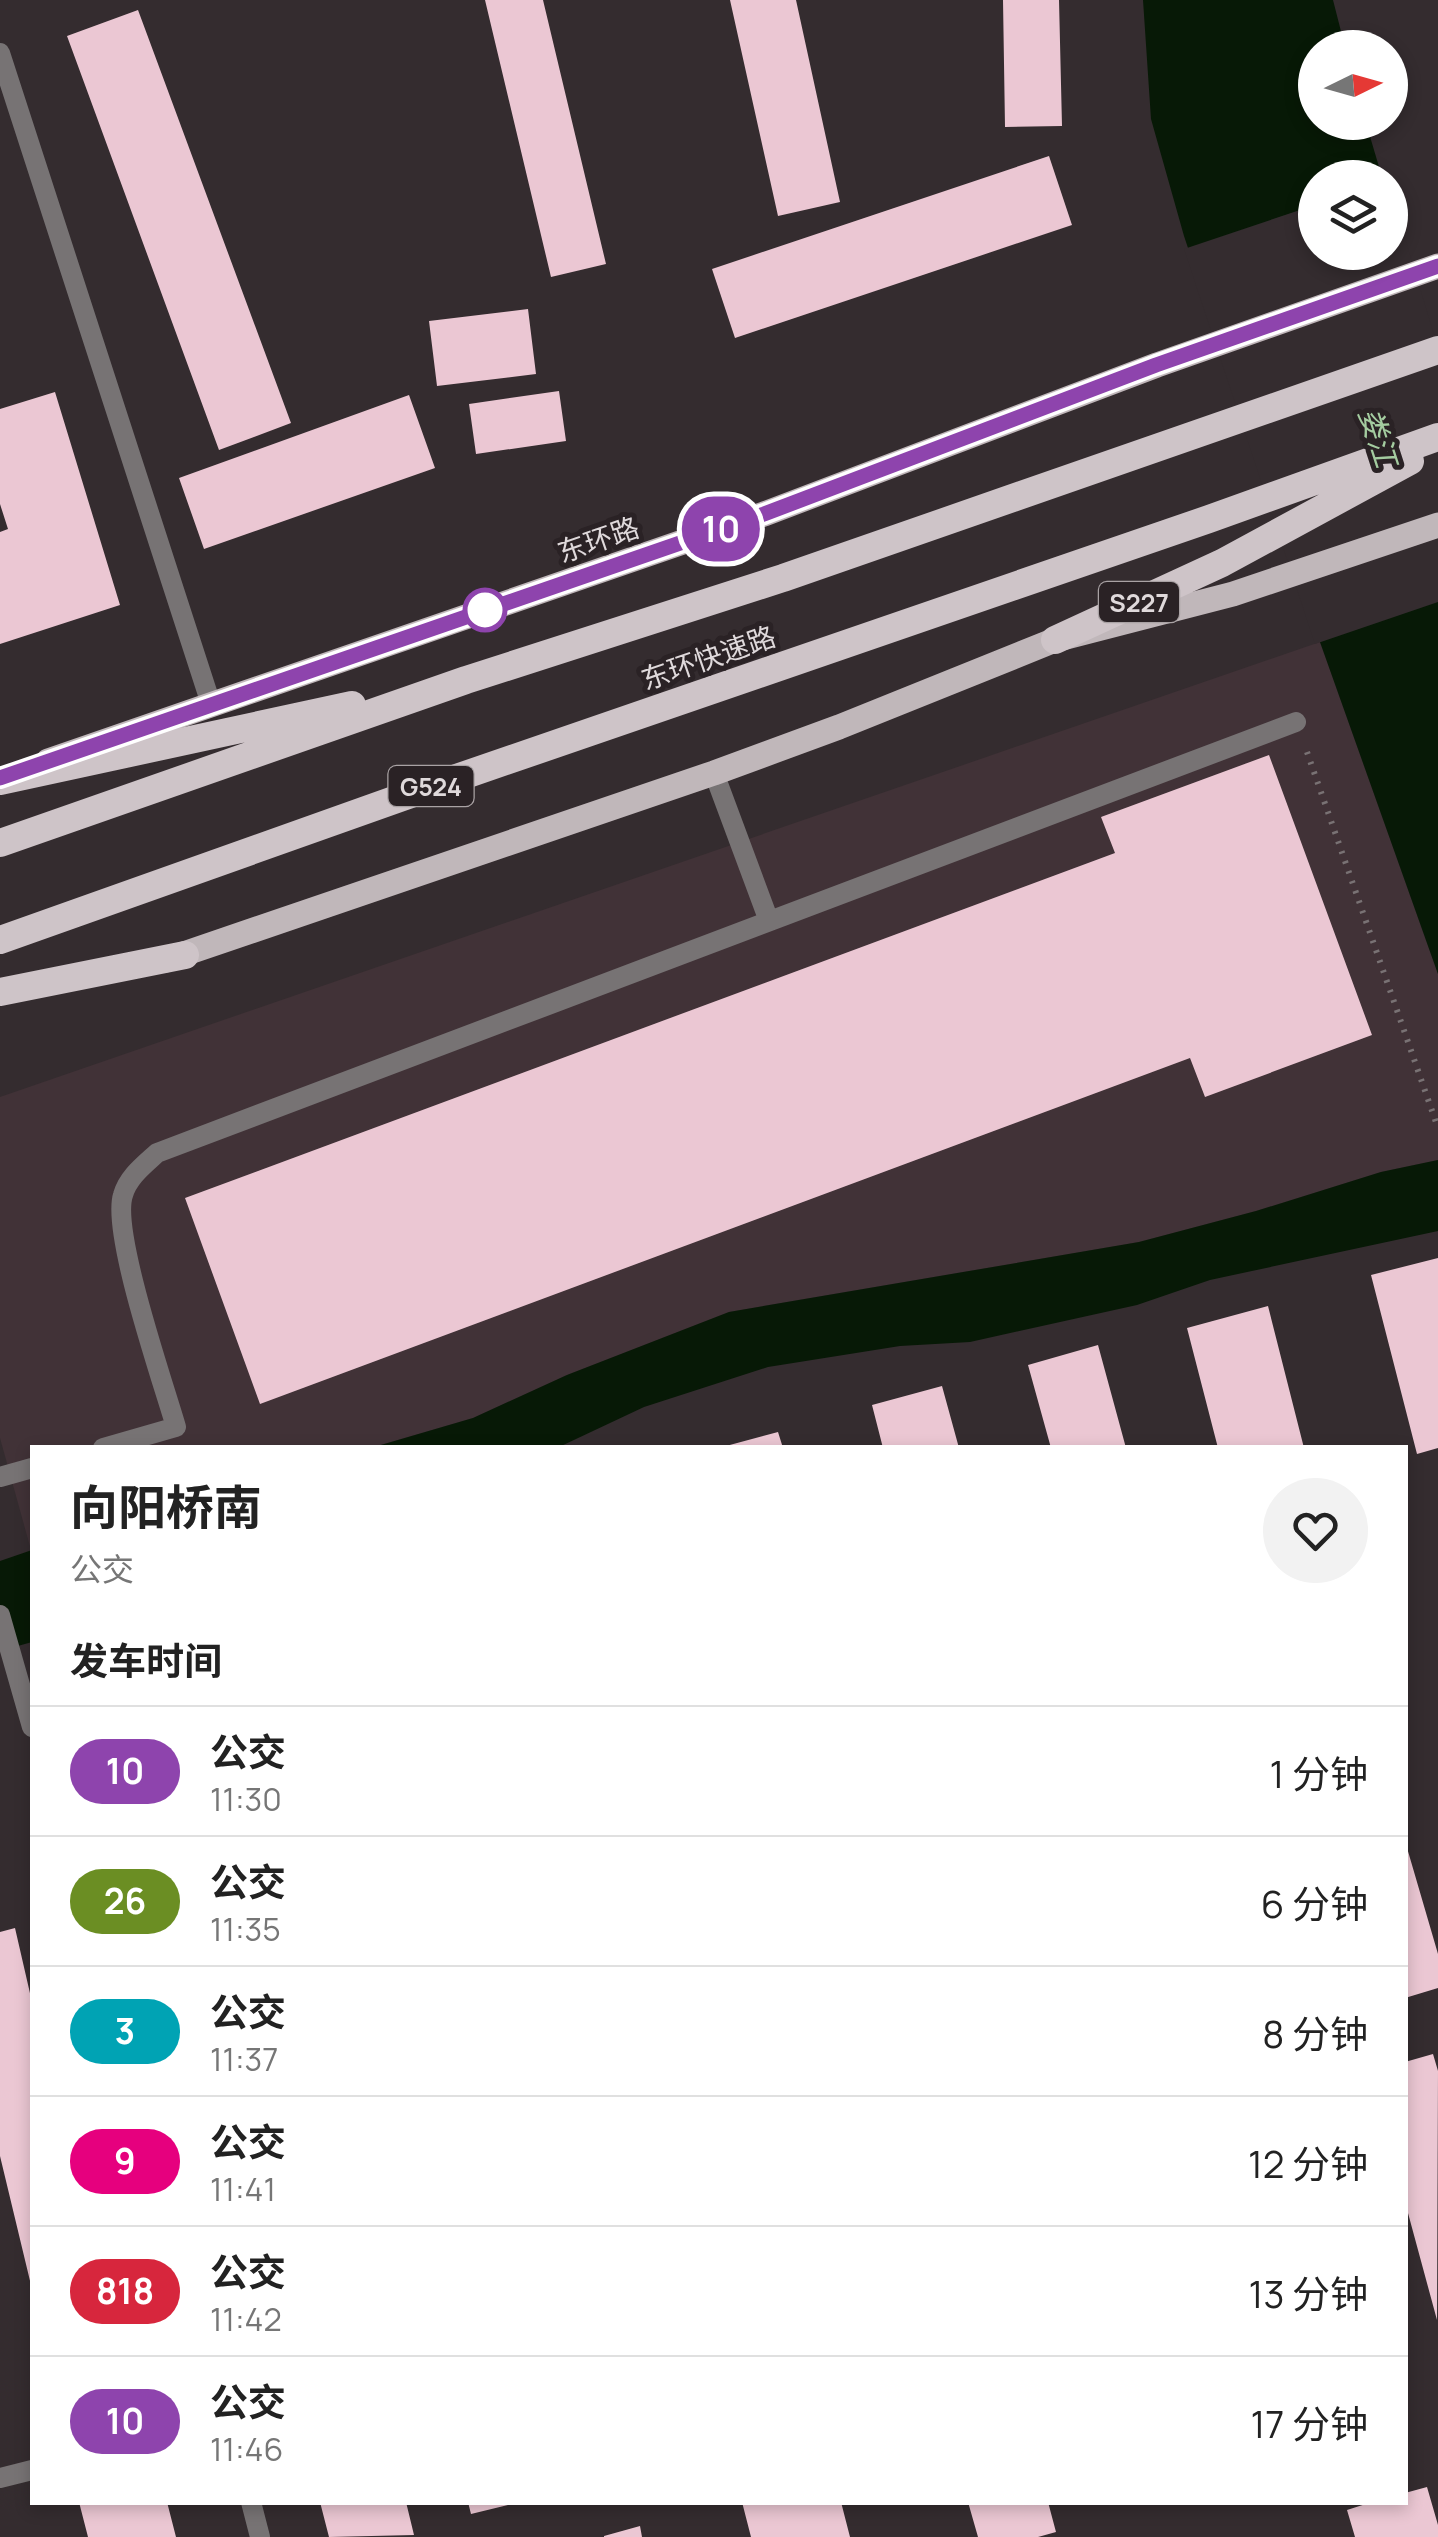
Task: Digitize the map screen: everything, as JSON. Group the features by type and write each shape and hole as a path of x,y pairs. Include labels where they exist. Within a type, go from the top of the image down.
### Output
{"highway":[{"name":"东环快速路","path":"0,844 466,680 783,578 1438,350"},
{"name":"东环快速路","path":"0,940 1438,437"},
{"name":"S227","path":"1055,640 1222,564 1438,446"},
{"path":"0,779 466,680"},
{"path":"0,992 185,955"}],"main road":[{"name":"东环路","path":"0,779 764,514 1156,365 1438,266"},
{"path":"0,1006 185,955 714,773 1055,640 1233,594 1438,525"}],"street":[{"path":"0,53 211,704"},
{"path":"113,1445 176,1426 124,1243 122,1196 136,1171 156,1154 1296,722"},
{"path":"714,773 768,922"},
{"path":"0,1477 30,1469"},
{"path":"0,1615 30,1720"},
{"path":"0,2478 30,2470"},
{"path":"251,2505 260,2537"}],"path":[{"path":"1296,722 1438,1128"}],"shaded area":[{"path":"1320,642 1438,974 1438,1160 1381,1172 1139,1242 729,1312 567,1375 473,1418 381,1445 30,1445 30,1546 0,1438 0,1097"}],"water":[{"name":"娄江","path":"1143,0 1333,0 1341,30 1298,30 1298,140 1371,140 1377,160 1298,160 1298,270 1398,270 1438,365 1438,974 1320,642 1184,236 1151,119"},
{"path":"1438,1160 1438,1231 1210,1280 1137,1305 970,1342 900,1346 768,1367 644,1407 563,1445 381,1445 473,1418 567,1375 729,1312 1139,1242 1381,1172"},
{"path":"30,1551 30,1643 0,1651 0,1561"}],"pier":[{"path":"1298,211 1298,270 1408,270 1408,248 1438,348 1438,602 1315,644 1184,249"}],"building":[{"path":"485,0 543,0 606,264 551,277"},
{"path":"730,0 796,0 840,202 778,216"},
{"path":"1003,0 1059,0 1062,126 1005,127"},
{"path":"138,10 291,423 219,450 67,36"},
{"path":"1049,156 1072,225 735,338 712,269"},
{"path":"528,309 536,374 437,386 429,321"},
{"path":"559,391 566,441 476,454 469,404"},
{"path":"55,392 120,605 0,644 0,532 8,529 0,504 0,409"},
{"path":"409,395 435,468 204,549 179,478"},
{"path":"1269,755 1372,1035 1205,1097 1190,1058 260,1404 185,1198 1115,853 1101,817"},
{"path":"1438,1258 1438,1448 1417,1454 1371,1275"},
{"path":"1268,1306 1303,1445 1217,1445 1187,1328"},
{"path":"1098,1345 1125,1445 1050,1445 1028,1365"},
{"path":"942,1386 958,1445 882,1445 872,1405"},
{"path":"778,1432 782,1445 730,1445"},
{"path":"1408,1851 1438,1954 1438,1988 1408,1997"},
{"path":"15,1928 30,1993 30,2281 0,2156 0,1932"},
{"path":"1433,2054 1438,2071 1437,2320 1408,2213 1408,2061"},
{"path":"1427,2487 1438,2537 1355,2537 1347,2510 1363,2505 1408,2505 1408,2492"},
{"path":"80,2505 168,2505 176,2537 88,2537"},
{"path":"321,2505 407,2505 414,2535 329,2537"},
{"path":"469,2505 508,2505 471,2514"},
{"path":"743,2505 842,2505 850,2537 751,2537"},
{"path":"969,2505 1049,2505 1056,2532 1038,2537 978,2537"},
{"path":"640,2526 642,2537 604,2537 604,2536"}],"bus line":[{"name":"10","path":"0,778 764,514 1156,365 1438,266"}]}
